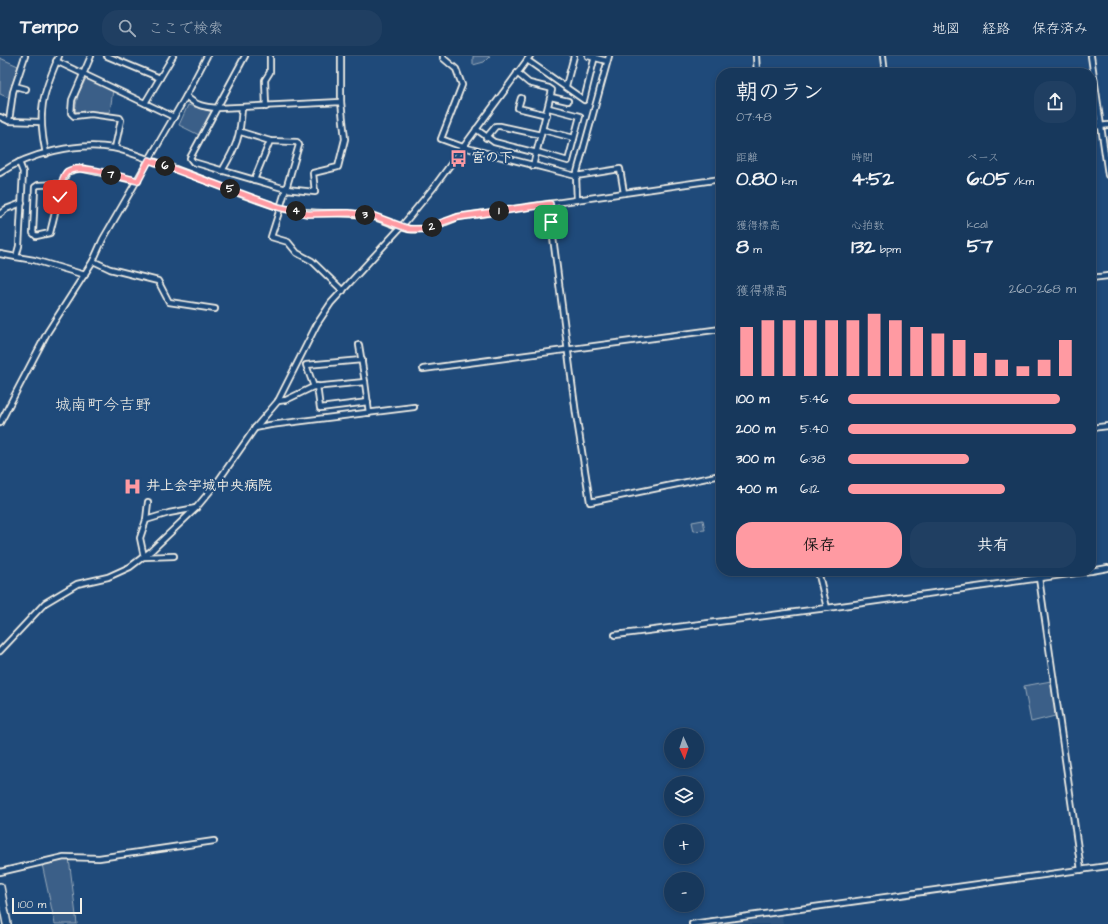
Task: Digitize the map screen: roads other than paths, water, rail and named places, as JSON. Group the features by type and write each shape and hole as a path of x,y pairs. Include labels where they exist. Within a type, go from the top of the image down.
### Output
{"highway":[{"path":"0,887 8,924"}],"street":[{"path":"9,121 15,86 25,56"},
{"path":"46,154 41,122 43,96 59,56"},
{"path":"91,56 72,100 71,113 74,116 91,114 120,118 121,120 115,148"},
{"path":"107,56 160,78"},
{"path":"146,103 173,56"},
{"path":"0,423 47,333 93,262 103,239 138,181 207,56"},
{"path":"245,56 190,158 192,162 286,189 315,192 313,173 338,167 345,139 341,102 341,56"},
{"path":"266,107 265,80 270,72 270,56"},
{"path":"443,56 442,58 456,69 462,85 441,140 533,166 576,176 620,169 624,193"},
{"path":"566,86 574,56"},
{"path":"577,200 576,176 608,58 588,56"},
{"path":"756,56 757,68"},
{"path":"883,56 884,68"},
{"path":"1091,56 1093,68"},
{"path":"0,651 45,603 58,593 77,584 108,577 144,557 196,508 216,484 255,428 278,401 317,324 331,303 344,291 401,227 463,147 528,58 584,100 595,57"},
{"path":"56,61 174,117"},
{"path":"517,73 529,83 552,90 549,108 533,166"},
{"path":"15,86 26,89"},
{"path":"1096,91 1108,175"},
{"path":"186,96 193,103 204,107 218,108 266,107 341,102"},
{"path":"551,96 568,101"},
{"path":"521,98 518,108 547,115"},
{"path":"222,171 238,144 241,132 242,108"},
{"path":"476,129 486,138 501,144 568,161 580,116 549,108"},
{"path":"0,117 9,121 41,122"},
{"path":"1096,126 1108,125"},
{"path":"486,138 496,126 541,136"},
{"path":"543,130 574,138"},
{"path":"241,132 270,142 297,142 298,145 286,189 271,237 288,242 297,253 312,261 344,291"},
{"path":"254,180 270,142"},
{"path":"0,173 19,162 80,146 115,148 286,209 308,214 349,213 368,215 383,218 401,227 409,229 423,229 458,217 716,180"},
{"path":"16,257 19,246 23,172 19,162"},
{"path":"62,184 38,185 35,187 32,233 36,236 50,233 62,184 67,172 80,168 138,181"},
{"path":"0,214 6,209 22,203"},
{"path":"550,204 567,348 590,502 716,476"},
{"path":"0,254 34,260 85,275"},
{"path":"93,262 158,281 169,302 216,309"},
{"path":"1096,277 1108,276"},
{"path":"423,369 567,348 716,330"},
{"path":"359,345 369,413"},
{"path":"362,360 306,365 316,387 320,408 368,402"},
{"path":"278,401 286,400 316,387 365,382"},
{"path":"255,428 414,407"},
{"path":"1096,427 1108,426"},
{"path":"144,557 140,538 146,520 148,502"},
{"path":"146,520 169,513 196,508"},
{"path":"144,557 174,556"},
{"path":"1096,570 1108,568"},
{"path":"819,576 827,608"},
{"path":"615,635 827,608 1052,576"},
{"path":"1039,578 1081,870"},
{"path":"0,872 64,857 99,858 214,841"},
{"path":"692,924 1108,866"}],"place":[{"name":"宮の下","path":"458,158"},
{"name":"井上会宇城中央病院","path":"133,486"}],"district":[{"name":"城南町今吉野","path":"103,405"}]}
